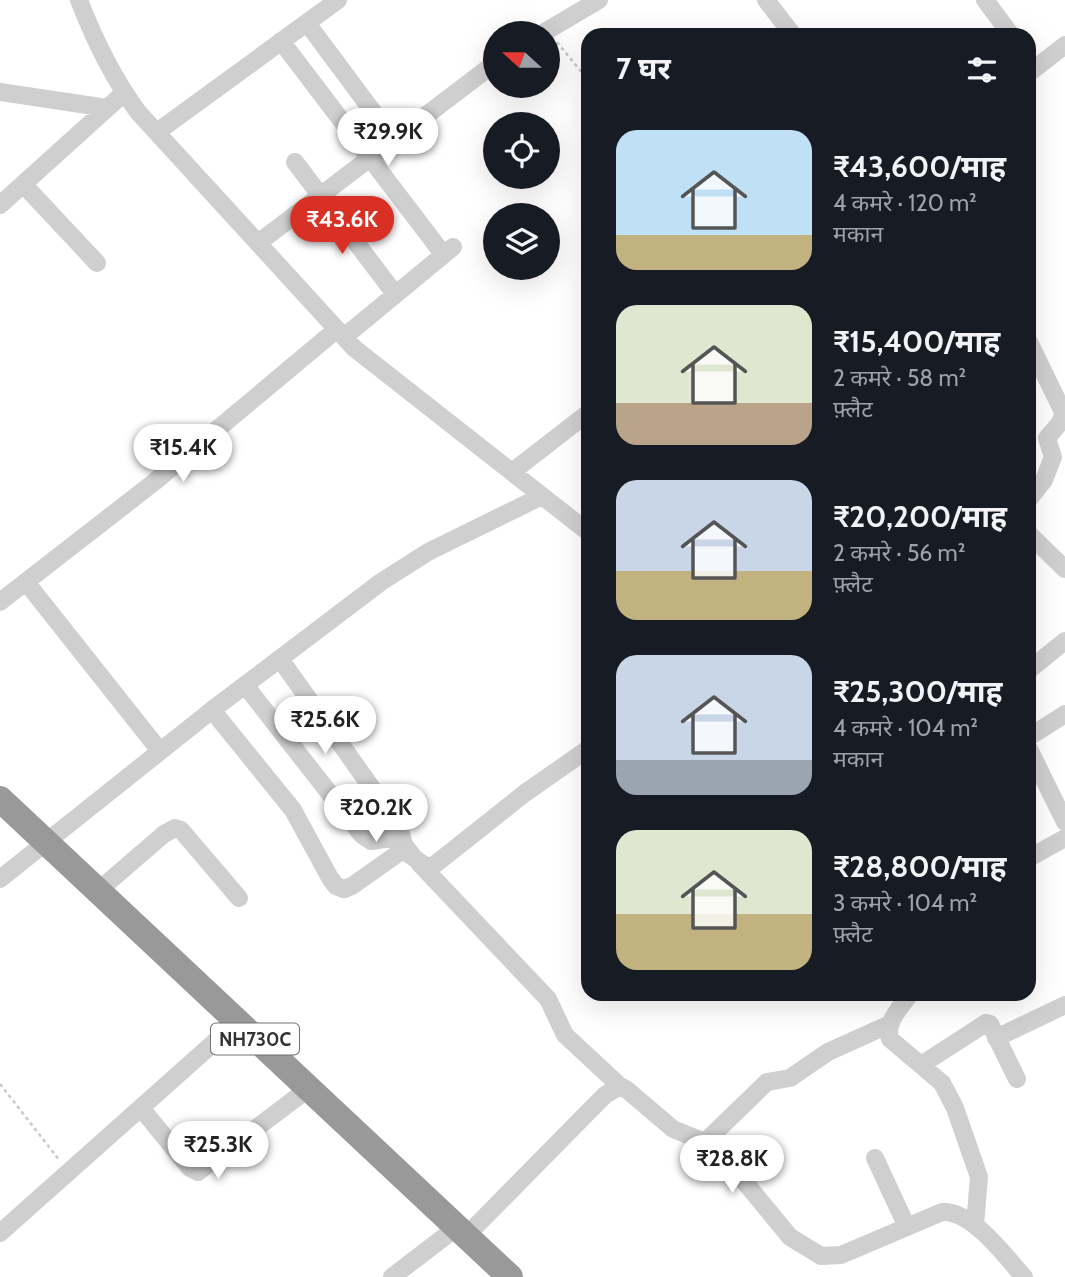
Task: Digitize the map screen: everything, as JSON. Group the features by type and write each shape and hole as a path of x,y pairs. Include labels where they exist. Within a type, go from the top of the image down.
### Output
{"highway":[{"name":"NH730C","path":"0,799 510,1277"}],"street":[{"path":"79,0 91,30 124,93 156,132 340,334 376,367 581,527"},
{"path":"156,132 338,0"},
{"path":"560,23 599,0"},
{"path":"766,0 788,28"},
{"path":"985,0 1006,28"},
{"path":"307,23 394,140"},
{"path":"0,602 448,251 281,41"},
{"path":"1036,64 1065,45"},
{"path":"258,243 483,71"},
{"path":"0,92 107,108"},
{"path":"0,205 124,93"},
{"path":"295,162 395,294"},
{"path":"23,184 97,263"},
{"path":"1036,354 1061,397 1064,414 1047,438 1054,457 1044,480 1036,490"},
{"path":"512,472 581,418"},
{"path":"0,879 212,710 404,566 542,496"},
{"path":"1036,541 1065,569"},
{"path":"26,582 160,751"},
{"path":"1036,664 1065,641"},
{"path":"280,659 399,826 411,853"},
{"path":"246,685 362,835 371,841 393,837 411,853 548,999 565,1035 620,1086 673,1129 687,1137 716,1146 790,1237 821,1256 841,1255 942,1212 952,1212 975,1225 1024,1277"},
{"path":"212,710 293,810 330,878 336,886 344,889 400,852 411,853 433,866 525,793 581,753"},
{"path":"1036,733 1065,714"},
{"path":"1036,763 1065,822"},
{"path":"99,891 164,834 175,828 181,831 239,898"},
{"path":"1036,854 1065,838"},
{"path":"905,1001 890,1024 890,1039 942,1083 955,1108 979,1177 975,1225"},
{"path":"996,1038 1065,1005"},
{"path":"0,1233 237,1022"},
{"path":"705,1142 767,1082 790,1078 828,1052 890,1024"},
{"path":"921,1065 981,1024 990,1024 1017,1079"},
{"path":"392,1277 460,1233 605,1095 620,1086"},
{"path":"141,1108 190,1168 198,1172 308,1089"},
{"path":"875,1158 907,1227"}],"path":[{"path":"560,49 581,72"},
{"path":"0,1084 69,1172"}]}
